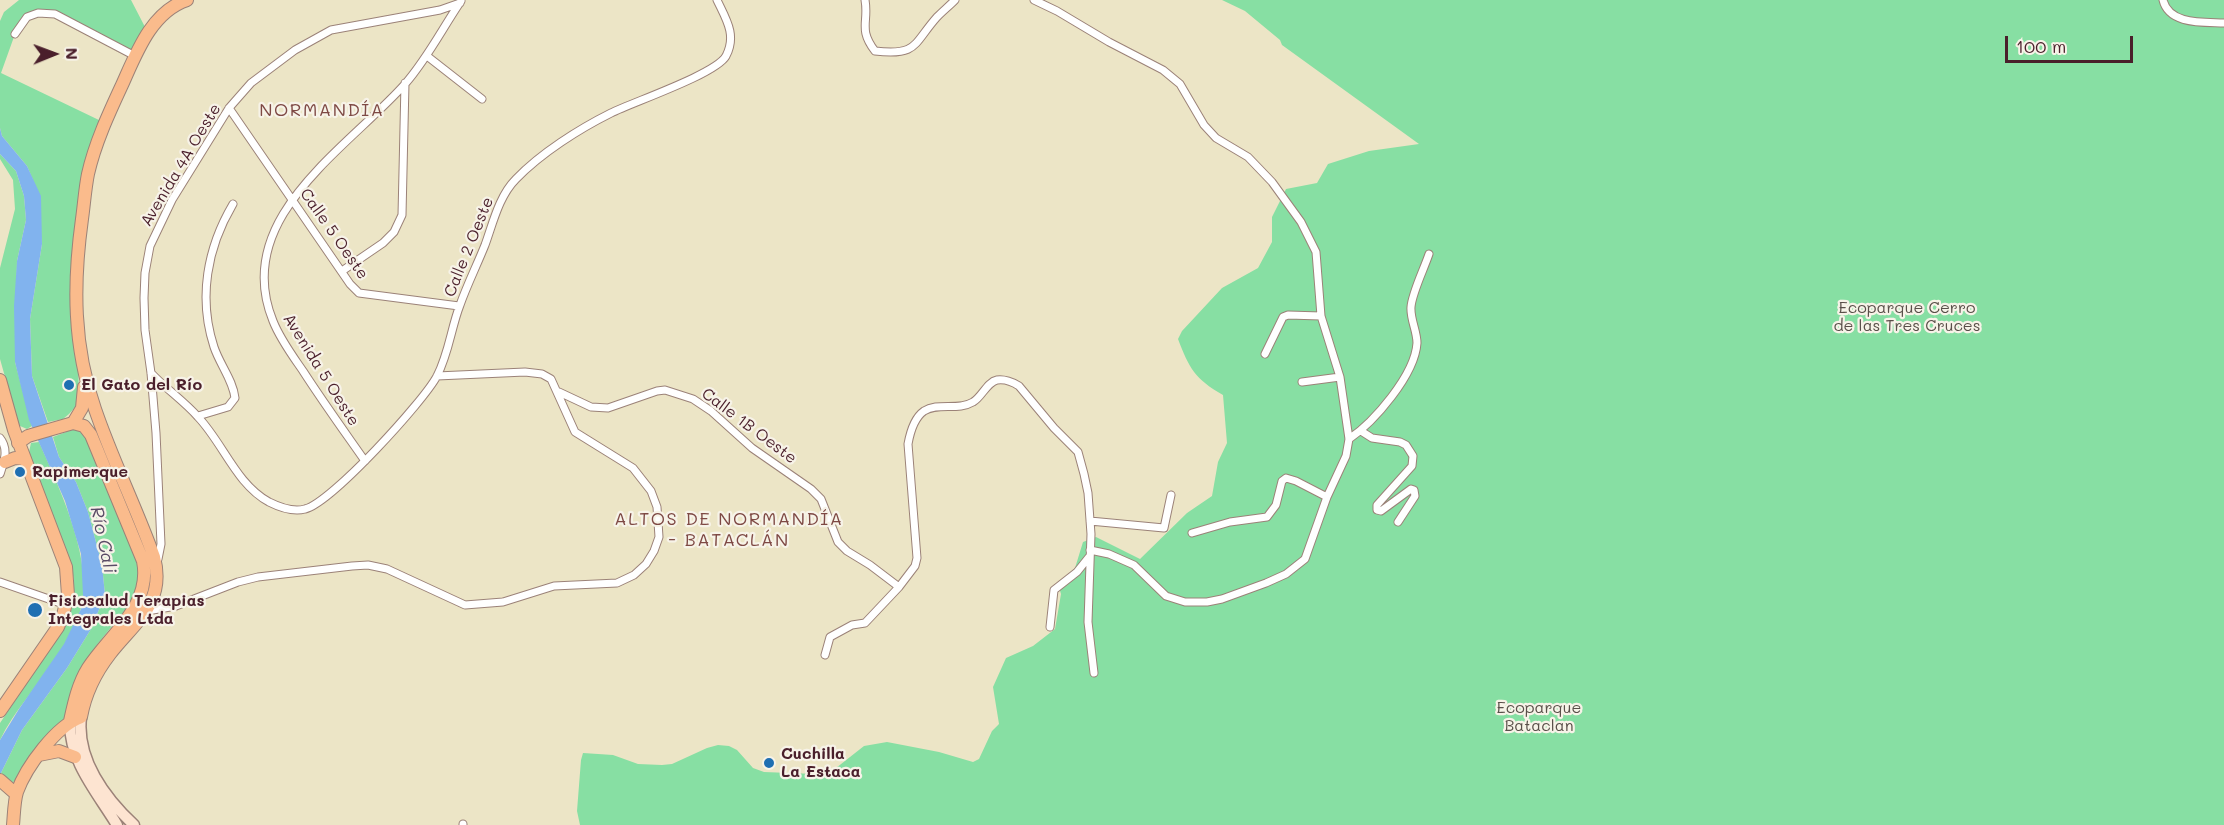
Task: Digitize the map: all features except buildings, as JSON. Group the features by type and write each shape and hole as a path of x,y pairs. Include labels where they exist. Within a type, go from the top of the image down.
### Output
{"main road":[{"path":"69,424 82,410 84,400 76,312 76,271 88,174 105,123 135,56 155,22 187,0"},
{"path":"82,363 98,417 153,556 156,591 147,611 109,655 89,689 76,719 71,739 75,757 117,825"},
{"path":"0,380 21,436 25,459 66,567 68,580 66,605 58,627 0,711"},
{"path":"21,436 69,424 84,426 91,435 153,556 139,601 88,669 75,701 81,745 93,774 134,825"},
{"path":"4,462 15,458 25,459"},
{"path":"14,825 8,787 24,777 38,755 76,719"},
{"path":"38,755 54,751 75,757"}],"street":[{"name":"Calle 2 Oeste","path":"151,373 198,416 236,471 267,501 287,509 304,510 324,500 365,461 422,397 437,376 459,306 493,219 503,197 515,179 557,145 611,113 718,65 725,58 731,45 731,30 717,0"},
{"path":"865,0 863,23 867,41 875,51 891,53 908,50 921,40 937,17 955,0"},
{"path":"1034,0 1163,70 1180,84 1204,125 1216,138 1248,157 1272,182 1301,222 1316,252 1321,316 1340,377 1348,439 1346,456 1327,497 1305,559 1286,574 1222,599 1185,602 1166,596 1134,565 1109,554 1090,554"},
{"path":"2163,0 2169,12 2177,19 2224,23"},
{"name":"Avenida 5 Oeste","path":"365,461 285,344 272,320 266,298 264,266 278,219 292,198 405,83 427,56 461,1"},
{"name":"Avenida 4A Oeste","path":"153,556 151,373 145,330 145,273 150,246 172,200 230,108 252,83 273,66 314,38 331,30 440,10 461,1"},
{"path":"15,34 27,17 38,13 55,14 135,56"},
{"path":"427,56 482,99"},
{"path":"342,271 383,243 394,232 402,215 405,83"},
{"name":"Calle 5 Oeste","path":"230,108 350,284 359,293 459,306"},
{"path":"198,416 228,407 235,398 234,387 214,348 206,306 208,264 224,219 233,204"},
{"path":"1348,439 1361,431 1378,413 1407,373 1417,343 1411,305 1429,254"},
{"path":"1265,354 1283,317 1288,315 1321,316"},
{"path":"147,611 176,606 238,582 258,577 352,566 368,565 387,569 465,605 503,602 555,586 617,583 634,575 646,564 659,537 657,507 654,499 645,482 633,468 576,432 551,379 542,374 525,372 437,376"},
{"path":"1302,382 1340,377"},
{"path":"825,655 830,637 846,627 865,623 899,587 915,566 917,558 908,444 910,430 921,412 930,408 959,407 975,401 993,381 1007,381 1019,386 1053,428 1070,442 1077,452 1088,494 1090,521 1088,622 1094,673"},
{"name":"Calle 1B Oeste","path":"559,392 591,407 608,408 665,390 693,399 711,411 753,448 811,489 826,507 838,542 899,587"},
{"path":"1361,431 1372,438 1400,442 1406,445 1413,456 1412,466 1377,505 1377,510 1381,511 1411,489 1414,490 1415,496 1398,522"},
{"path":"0,474 6,448 0,436 21,436"},
{"path":"4,462 21,436"},
{"path":"1192,533 1230,522 1267,517 1276,505 1282,480 1286,478 1327,497"},
{"path":"1090,521 1164,528 1171,495"},
{"path":"1050,627 1054,590 1077,572 1090,554"},
{"path":"0,582 66,605"}],"green space":[{"path":"19,0 131,0 145,27 131,54 55,14 27,17 15,34 1,73 101,121 71,270 72,331 78,363 79,394 77,405 69,414 63,419 48,422 32,376 30,319 42,244 33,180 27,166 2,136 0,128 0,21 4,12"},
{"name":"Ecoparque Cerro de las Tres Cruces","path":"1222,0 2224,0 2224,825 580,825 577,811 583,753 613,755 638,764 662,765 672,764 718,745 729,746 737,750 753,768 764,772 815,774 836,768 864,746 887,742 939,752 973,762 979,759 992,731 999,724 993,687 1006,658 1033,646 1055,629 1061,594 1058,584 1075,568 1083,542 1096,537 1140,559 1187,513 1212,496 1218,462 1227,443 1223,395 1206,384 1194,372 1178,339 1182,331 1222,288 1258,268 1272,242 1272,217 1286,189 1317,183 1328,164 1369,151 1419,144 1282,45 1280,40 1245,11"},
{"path":"0,154 16,171 24,196 26,220 17,261 15,362 32,426 27,429 18,423 0,359 0,268 15,209 13,180 0,159"},
{"path":"74,429 84,432 138,564 140,581 129,605 96,646 84,667 66,720 18,781 12,782 1,773 22,730 67,668 91,629 105,595 102,565 88,512 76,482 59,457 53,437"},
{"path":"39,442 72,523 83,568 84,589 79,615 66,642 0,740 0,723 62,631 73,606 74,580 71,566 29,452 31,443"}],"water":[{"path":"0,128 2,136 27,166 41,196 42,244 30,319 32,376 59,457 76,482 88,512 102,565 105,595 91,629 67,668 22,730 0,775 0,740 64,644 81,609 83,595 81,554 65,501 29,420 15,362 14,306 17,261 26,220 24,196 16,171 0,154"}],"place":[{"name":"El Gato del Río","path":"69,385"},
{"name":"Rapimerque","path":"20,472"},
{"name":"Fisiosalud Terapias Integrales Ltda","path":"35,610"},
{"name":"Cuchilla La Estaca","path":"769,763"}],"district":[{"name":"NORMANDÍA","path":"322,110"},
{"name":"ALTOS DE NORMANDÍA - BATACLÁN","path":"729,529"}],"water label":[{"name":"Río Cali","path":"103,540"}],"park label":[{"name":"Ecoparque Bataclan","path":"1539,717"}]}
